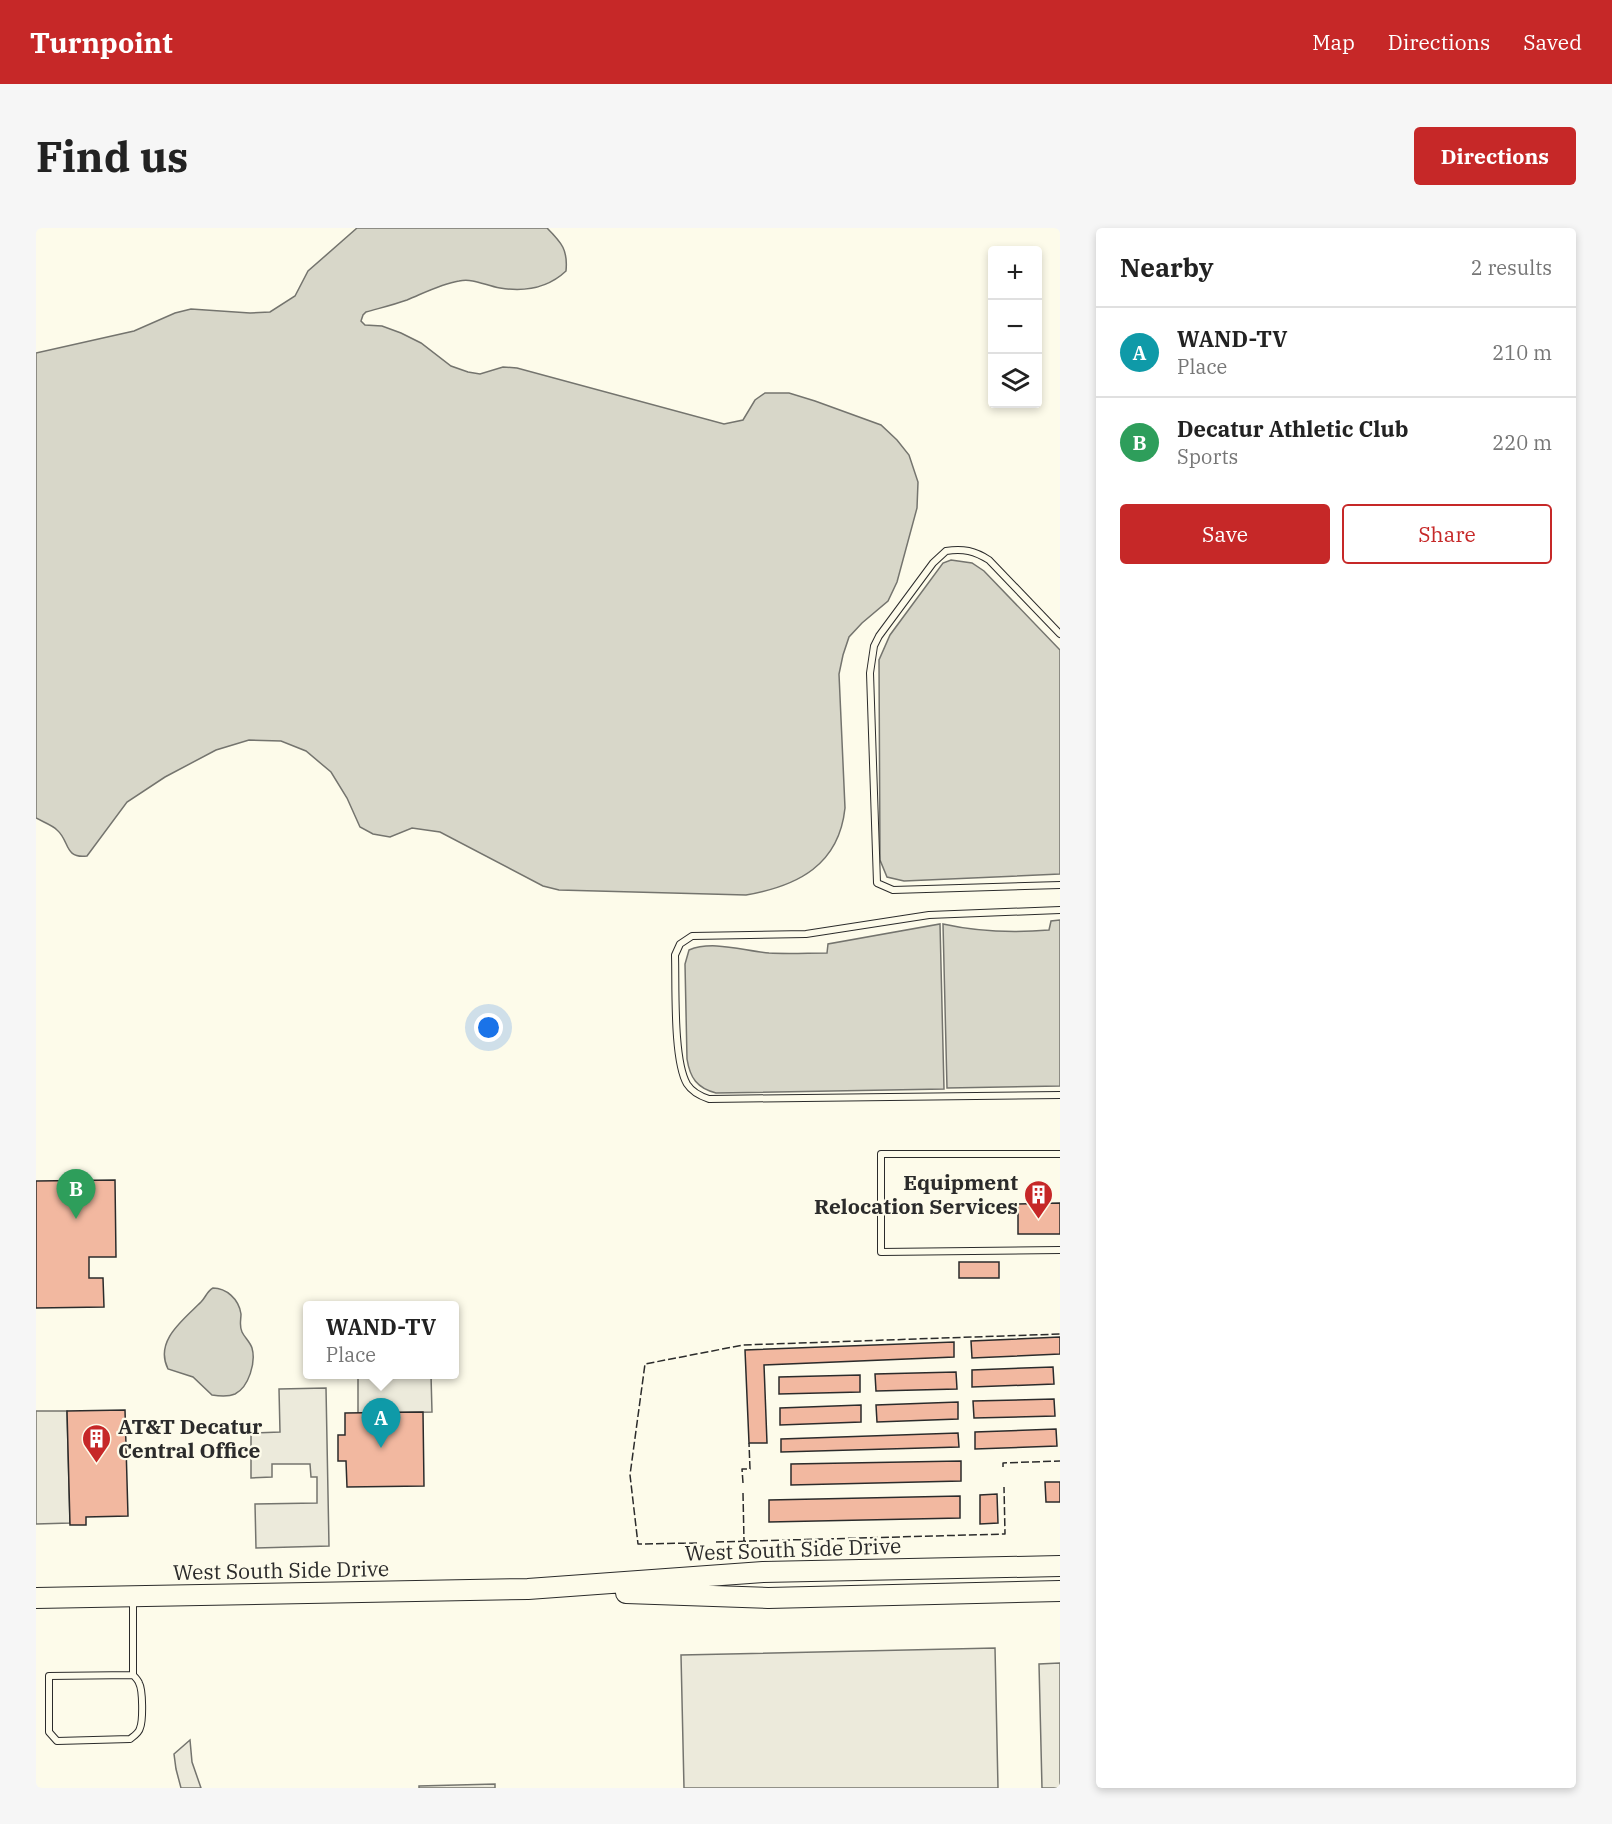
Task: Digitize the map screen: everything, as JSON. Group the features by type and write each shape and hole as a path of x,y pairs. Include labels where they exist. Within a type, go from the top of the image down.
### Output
{"main road":[{"name":"West South Side Drive","path":"36,1598 528,1589 763,1572 1060,1566"},
{"name":"West South Side Drive","path":"528,1589 768,1598 1060,1591"}],"lane":[{"path":"1060,634 989,560 967,550 946,551 933,564 879,636 874,646 870,673 877,883 893,890 1060,885"},
{"path":"1060,910 929,915 806,934 692,936 680,944 675,955 678,1046 682,1074 692,1090 709,1099 1060,1095"},
{"path":"1060,1154 881,1154 881,1252 1060,1250"},
{"path":"133,1597 133,1675 140,1683 142,1716 140,1729 130,1739 57,1741 49,1732 49,1676 133,1675"}],"shaded area":[{"path":"357,228 547,228 560,243 565,252 566,271 544,285 527,289 509,289 464,280 439,286 363,315 361,321 365,325 382,326 401,333 421,343 451,366 480,374 503,367 517,368 724,424 743,420 755,400 765,393 789,393 881,425 909,455 918,482 917,508 897,582 888,601 849,637 843,655 839,674 845,808 841,828 834,844 813,870 783,886 746,895 559,890 543,886 440,832 412,828 390,837 373,834 360,827 347,798 331,772 306,751 281,741 249,740 216,750 165,777 127,802 87,856 74,855 57,830 36,818 36,353 134,331 175,313 191,309 270,312 295,296 308,271"},
{"path":"951,560 972,563 984,571 1060,650 1060,874 904,881 887,877 880,860 879,660 890,635 943,563"},
{"path":"1060,920 1060,1086 947,1088 943,924 983,930 1022,931 1049,930 1051,921"},
{"path":"940,924 944,1089 716,1093 699,1085 692,1077 687,1059 685,964 689,950 718,946 769,953 827,953 828,944"},
{"path":"213,1288 227,1292 235,1299 241,1314 241,1330 253,1354 248,1380 240,1391 229,1396 212,1395 193,1377 168,1369 165,1359 165,1349 172,1332"},
{"path":"358,1379 431,1379 432,1412 358,1413"},
{"path":"326,1388 329,1546 256,1548 255,1504 317,1503 317,1477 311,1477 310,1464 272,1464 272,1477 251,1478 251,1433 280,1432 279,1389"},
{"path":"36,1411 67,1411 70,1523 36,1524"},
{"path":"995,1648 998,1788 684,1788 681,1655"},
{"path":"1060,1663 1060,1788 1042,1788 1039,1664"},
{"path":"190,1740 192,1762 201,1788 181,1788 176,1769 174,1754"},
{"path":"495,1784 495,1788 419,1788 419,1786"}],"building":[{"path":"115,1180 116,1257 89,1257 89,1278 103,1278 104,1307 36,1308 36,1181"},
{"name":"Equipment Relocation Services","path":"1060,1203 1060,1234 1018,1234 1018,1204"},
{"path":"959,1262 999,1262 999,1278 959,1278"},
{"path":"1060,1337 1060,1354 972,1358 971,1341"},
{"path":"954,1342 954,1357 764,1365 767,1443 749,1443 745,1350"},
{"path":"1053,1367 1054,1384 972,1387 972,1370"},
{"path":"956,1372 957,1389 876,1391 875,1374"},
{"path":"860,1375 860,1392 779,1394 779,1377"},
{"path":"1054,1399 1055,1416 974,1418 973,1401"},
{"path":"958,1402 958,1419 877,1422 876,1405"},
{"path":"861,1405 861,1422 780,1425 780,1408"},
{"name":"AT&T Decatur Central Office","path":"125,1410 128,1516 86,1517 86,1525 70,1525 67,1411"},
{"path":"423,1412 424,1486 347,1487 346,1461 338,1461 338,1435 345,1435 345,1413"},
{"path":"1056,1429 1057,1446 975,1449 975,1432"},
{"path":"958,1433 959,1447 781,1452 781,1439"},
{"path":"961,1461 961,1481 791,1485 791,1464"},
{"path":"1045,1482 1060,1482 1060,1502 1046,1502"},
{"path":"997,1494 998,1523 980,1524 980,1495"},
{"path":"960,1496 960,1518 769,1522 769,1500"}],"fence":[{"path":"697,1543 638,1544 630,1475 645,1364 743,1345 1060,1334"},
{"path":"743,1483 742,1469 750,1469 749,1443"},
{"path":"1003,1467 1003,1463 1060,1461"},
{"path":"716,1542 1005,1534 1004,1487"},
{"path":"743,1493 744,1541"}],"place":[{"name":"Decatur Athletic Club","path":"76,1219"},
{"name":"Equipment Relocation Services","path":"1039,1220"},
{"name":"WAND-TV","path":"381,1448"},
{"name":"AT&T Decatur Central Office","path":"97,1464"}]}
